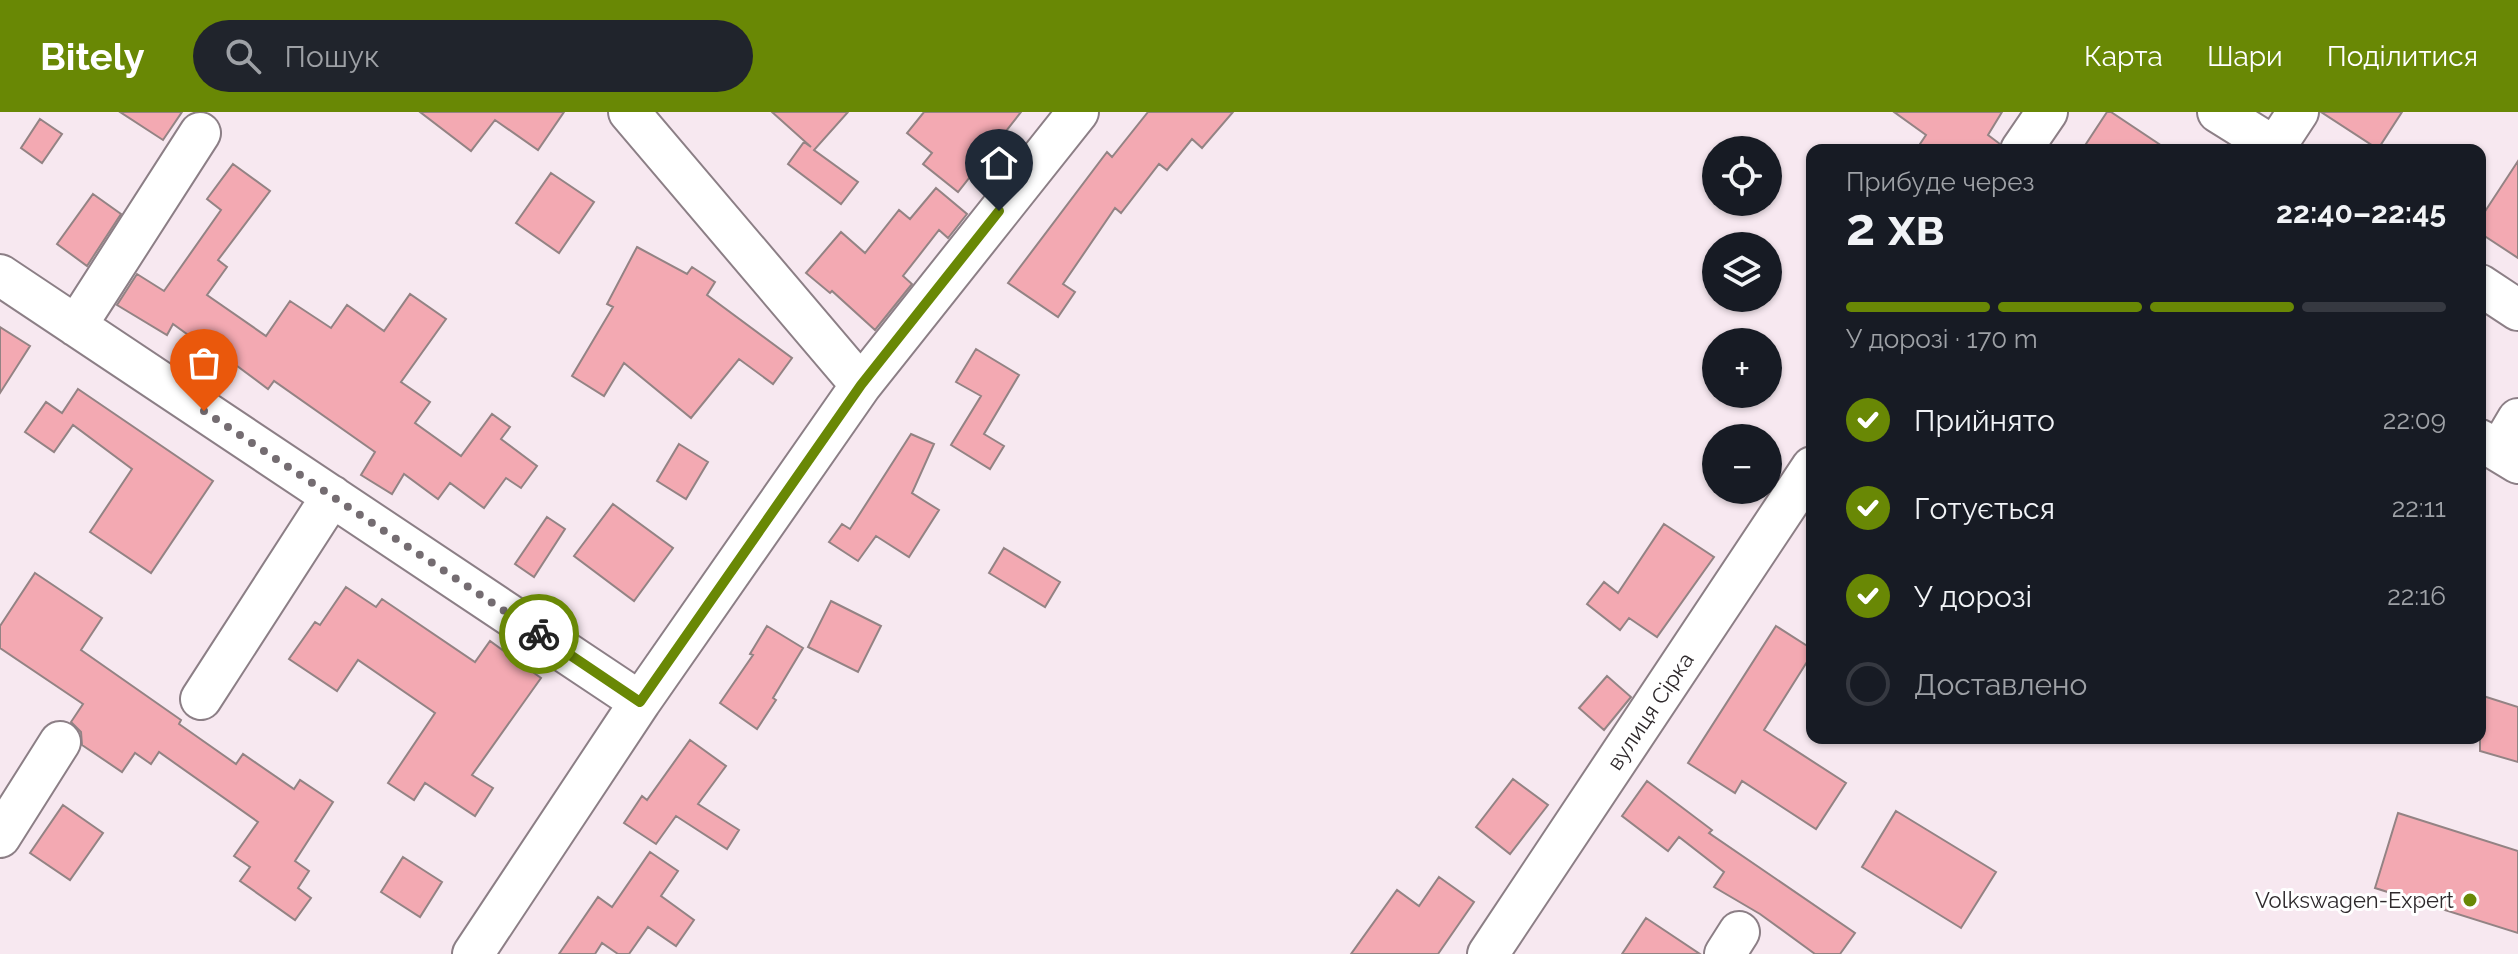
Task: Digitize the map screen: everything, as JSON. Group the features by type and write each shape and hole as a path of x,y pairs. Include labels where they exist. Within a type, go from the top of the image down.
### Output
{"street":[{"path":"629,112 861,385"},
{"path":"473,954 640,702 861,385 1078,112"},
{"path":"2025,144 2047,112"},
{"path":"2218,112 2269,144"},
{"path":"2280,144 2298,112"},
{"path":"76,326 200,133"},
{"path":"0,275 640,702"},
{"path":"2486,289 2518,310"},
{"name":"вулиця Сірка","path":"1488,954 1806,476"},
{"path":"201,699 332,496"},
{"path":"0,837 60,742"}],"building":[{"path":"120,112 182,112 163,140"},
{"path":"420,112 564,112 538,150 495,120 471,151"},
{"path":"772,112 848,112 814,150 858,182 841,204 788,164 804,142 811,147"},
{"path":"924,112 1021,112 958,192 923,164 932,153 907,133"},
{"path":"1148,112 1233,112 1202,148 1192,139 1167,170 1159,164 1121,213 1115,208 1063,284 1075,292 1058,317 1008,283 1107,152 1112,157"},
{"path":"1894,112 2002,112 1988,135 2000,144 1920,144 1926,135"},
{"path":"2107,112 2111,112 2159,144 2086,144"},
{"path":"2321,112 2402,112 2381,144 2370,144"},
{"path":"40,119 62,134 42,163 21,148"},
{"path":"2518,161 2518,258 2486,237 2486,210"},
{"path":"233,164 270,191 218,260 227,267 207,295 266,336 290,301 331,328 347,305 384,331 410,294 446,319 401,382 430,402 415,423 461,456 492,414 510,427 501,439 537,466 521,488 506,478 484,508 450,483 438,499 404,474 392,494 361,475 375,452 274,381 268,389 173,324 167,335 117,305 137,274 164,291 221,210 207,199"},
{"path":"551,173 594,202 559,253 516,223"},
{"path":"936,188 967,214 948,238 939,230 903,276 912,284 875,330 832,291 830,293 806,273 841,232 865,253 899,210 910,219"},
{"path":"93,194 121,214 87,266 57,244"},
{"path":"637,247 687,274 692,267 715,282 707,295 792,358 773,384 739,359 691,418 624,363 604,396 572,376 613,307 607,304"},
{"path":"0,327 30,346 0,393"},
{"path":"976,349 1019,375 984,434 1004,446 990,469 951,445 981,396 956,382"},
{"path":"78,389 213,481 151,573 90,532 132,469 73,425 54,452 25,432 46,402 62,413"},
{"path":"911,434 934,444 912,493 939,510 909,557 876,536 858,561 829,542 842,524 850,529"},
{"path":"679,444 708,462 686,499 657,481"},
{"path":"613,504 673,548 634,601 574,556"},
{"path":"547,517 565,529 534,577 515,564"},
{"path":"1664,524 1714,557 1657,637 1629,618 1620,630 1587,604 1604,582 1618,593"},
{"path":"1004,548 1060,582 1045,607 989,573"},
{"path":"35,573 102,618 81,650 181,720 179,724 236,764 243,754 294,789 300,780 333,802 295,861 309,871 298,888 311,898 295,920 240,881 250,867 234,856 258,822 159,752 151,764 135,753 122,772 82,745 81,732 71,722 83,704 0,648 0,626"},
{"path":"346,587 376,607 382,599 475,662 490,641 541,678 472,775 493,788 475,816 425,783 414,800 388,783 435,713 358,660 337,691 289,659 315,622 320,625"},
{"path":"831,601 881,626 858,672 808,647"},
{"path":"767,626 803,648 757,729 720,703 753,655 750,654"},
{"path":"1776,626 1806,645 1806,664 1764,730 1846,783 1816,829 1742,781 1735,793 1688,763"},
{"path":"1607,676 1631,697 1604,730 1579,708"},
{"path":"2486,697 2518,707 2518,762 2480,751 2480,744 2486,744"},
{"path":"690,740 726,766 698,804 739,830 727,849 676,816 656,844 624,823 642,796 647,800"},
{"path":"1513,779 1548,805 1510,854 1476,827"},
{"path":"1647,781 1712,830 1709,833 1855,933 1840,954 1815,954 1760,914 1714,887 1724,872 1679,837 1668,851 1622,816"},
{"path":"63,805 103,833 70,880 30,853"},
{"path":"1896,811 1996,872 1961,928 1862,867"},
{"path":"2398,813 2518,851 2518,933 2375,888"},
{"path":"650,852 678,871 661,896 694,920 676,946 648,927 629,954 618,954 602,943 595,954 559,954 598,897 612,907"},
{"path":"403,857 442,882 420,917 381,892"},
{"path":"1439,877 1474,902 1438,954 1351,954 1397,890 1419,906"},
{"path":"1646,918 1700,954 1622,954"}],"way so far":[{"path":"204,411 539,634"}],"place":[{"name":"Volkswagen-Expert","path":"2470,900"}],"route":[{"path":"539,634 640,702 861,385 999,211"}]}
